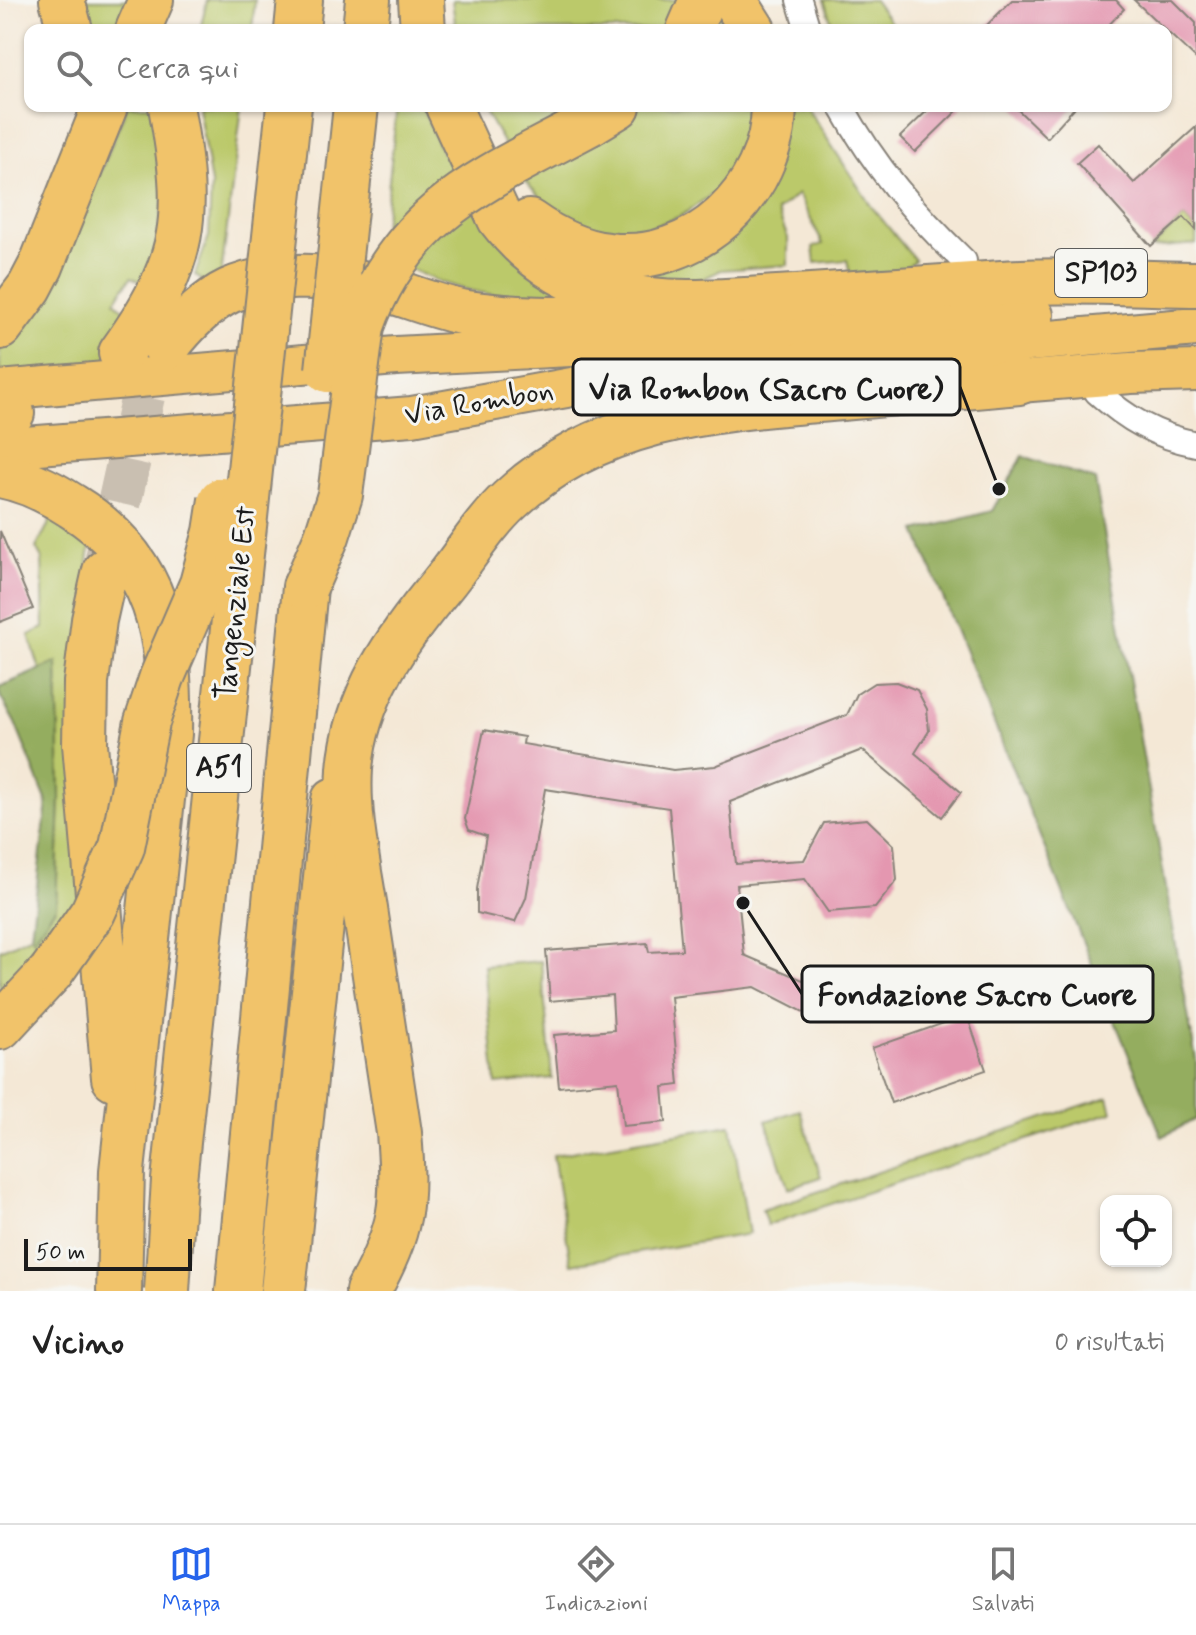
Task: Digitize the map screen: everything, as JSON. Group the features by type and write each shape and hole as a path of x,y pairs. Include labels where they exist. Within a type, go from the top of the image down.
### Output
{"highway":[{"path":"62,0 68,24"},
{"path":"141,24 151,0"},
{"path":"167,24 173,0"},
{"path":"298,24 300,0"},
{"path":"366,24 368,0"},
{"path":"421,0 423,24"},
{"path":"692,24 702,0"},
{"path":"734,0 749,24"},
{"path":"67,195 78,153 81,112"},
{"path":"0,327 30,287 102,112"},
{"path":"121,353 160,293 181,231 183,185 172,112"},
{"name":"Tangenziale Est","path":"167,1291 176,1165 288,112"},
{"name":"A51","path":"238,1291 305,587 355,112"},
{"path":"451,112 500,219 526,249 548,266 598,289 647,300 701,303 1006,283 1196,284"},
{"path":"305,587 327,536 340,495 362,326 371,301 392,262 421,227 454,200 608,112"},
{"path":"479,173 526,221 564,244 608,255 654,253 696,237 731,210 745,194 765,157 773,112"},
{"path":"0,1027 51,972 93,912 122,847 153,701 202,584 213,544 243,313 274,246"},
{"name":"SP103","path":"1006,283 1196,262"},
{"path":"166,348 194,316 229,291 292,277 325,277 364,283 457,311 514,319 708,316 794,309 894,292"},
{"path":"368,1291 389,1254 400,1213 403,1180 399,1133 351,807 353,744 359,720 385,660 480,534 509,501 566,458 628,430 673,417 728,407 1131,373 1196,371"},
{"path":"0,475 22,479 55,495 87,515 120,545 143,574 165,637 170,690 169,734 122,1171 119,1291"},
{"path":"283,1291 323,889 343,737 357,685 384,637 445,563 480,534"},
{"path":"105,571 94,620 86,682 85,744 122,1171"}],"main road":[{"name":"Via Rombon","path":"3,417 396,356 723,339 1196,302"},
{"name":"Via Rombon","path":"3,417 412,416 616,379 1196,327"},
{"path":"1019,382 1196,349"}],"street":[{"path":"799,0 806,24"},
{"path":"845,112 875,163 927,226 964,261"},
{"path":"1097,392 1143,426 1164,436 1196,444"}],"green space":[{"path":"74,0 136,0 129,24 78,24"},
{"path":"207,0 255,0 253,24 201,24"},
{"path":"452,0 708,0 725,24 455,24"},
{"path":"824,0 874,0 892,24 832,24"},
{"path":"125,112 164,112 172,148 149,285 131,277 115,301 131,318 122,363 0,378 0,346 62,268"},
{"path":"199,112 241,112 221,276 208,286 195,275 209,236 211,184"},
{"path":"396,112 425,112 441,151 479,213 574,295 536,299 468,290 411,269 382,246"},
{"path":"485,112 750,112 744,148 718,190 681,216 644,230 611,233 586,227 548,206 525,181"},
{"path":"781,112 810,112 871,206 915,260 901,272 850,275 847,260 815,263 813,247 823,244 798,194 777,211 788,238 788,265 721,270 689,286 649,284 607,270 709,249"},
{"path":"1184,217 1196,230 1196,244 1151,248"},
{"path":"1023,456 1095,480 1196,1060 1196,1119 1162,1137 916,531 992,511"},
{"path":"56,510 92,535 88,561 84,886 74,913 0,1003 0,950 31,935 34,938 56,907 60,798 57,663 40,670 29,635 44,628 42,559 36,548"},
{"path":"57,662 60,798 56,907 34,939 31,935 47,802 15,723 0,696 0,687"},
{"path":"541,961 552,1078 496,1084 484,966"},
{"path":"1108,1097 1112,1112 767,1225 762,1210"},
{"path":"800,1110 821,1177 788,1188 766,1121"},
{"path":"731,1125 749,1234 571,1264 553,1155"}],"building":[{"path":"1012,0 1116,0 1124,9 1110,24 988,24"},
{"path":"1134,0 1173,0 1196,23 1196,59 1172,36 1172,24 1159,24"},
{"path":"926,112 956,112 915,152 900,137"},
{"path":"1020,112 1071,112 1047,138"},
{"path":"1196,127 1196,230 1184,217 1151,246 1077,163 1098,144 1134,183"},
{"path":"0,531 33,609 0,622"},
{"path":"896,682 917,690 927,709 929,731 915,753 961,792 942,817 862,750 730,802 736,864 804,860 824,823 867,819 894,845 897,880 875,908 828,912 805,879 737,885 744,955 836,994 821,1021 755,987 671,997 679,1085 663,1087 666,1122 623,1126 618,1081 559,1087 554,1035 614,1030 612,995 550,1001 546,951 647,943 649,952 682,950 669,808 545,789 526,898 515,922 477,913 477,889 486,836 469,830 465,819 484,730 524,737 523,744 673,770 715,766 847,715 857,694 874,683"},
{"path":"967,1015 986,1070 891,1103 872,1048"}],"tunnel":[{"path":"105,568 143,396 166,348"}],"place":[{"name":"Via Rombon (Sacro Cuore)","path":"999,489"},
{"name":"Fondazione Sacro Cuore","path":"743,903"}]}
